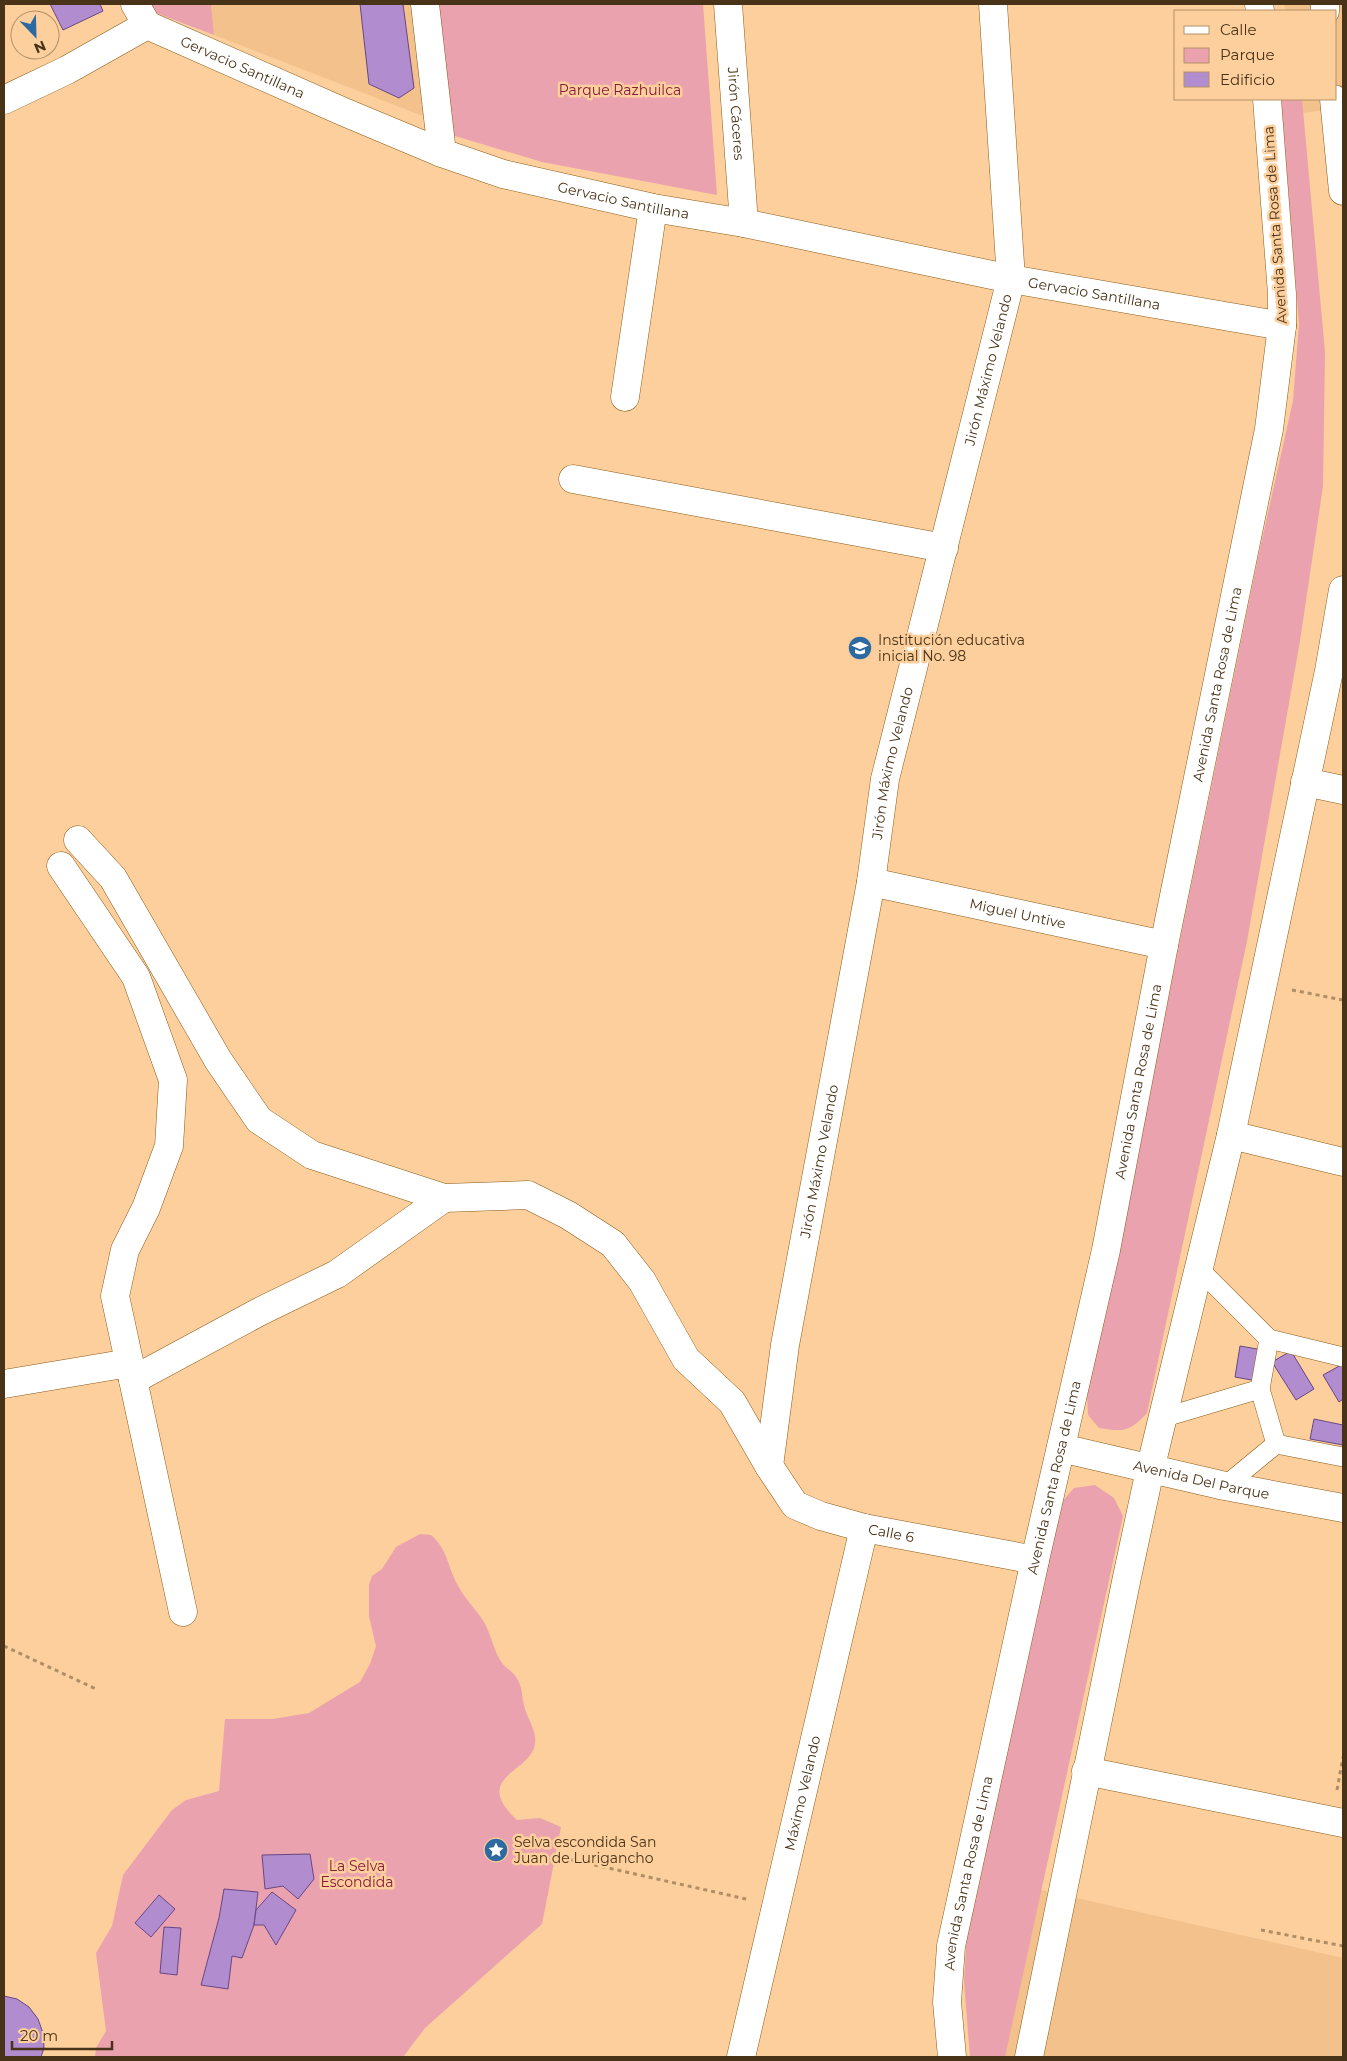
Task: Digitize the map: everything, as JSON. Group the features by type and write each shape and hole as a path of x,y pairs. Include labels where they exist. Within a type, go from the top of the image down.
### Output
{"street":[{"path":"425,4 442,153"},
{"name":"Jirón Cáceres","path":"728,4 744,223"},
{"name":"Jirón Máximo Velando","path":"769,1466 785,1345 871,882 884,779 1011,279 994,4"},
{"name":"Gervacio Santillana","path":"4,100 67,70 141,14 442,153 503,174 654,208 744,223 1011,279 1282,326"},
{"name":"Avenida Santa Rosa de Lima","path":"952,2057 947,2002 951,1946 1034,1560 1106,1250 1164,946 1269,429 1282,326 1282,294 1267,100"},
{"path":"1334,100 1343,191"},
{"path":"625,397 654,208"},
{"path":"573,480 944,548"},
{"path":"1029,2057 1086,1771 1150,1470 1231,1135 1343,590"},
{"path":"1305,782 1343,790"},
{"path":"78,840 113,878 218,1060 259,1120 312,1155 444,1198"},
{"path":"61,866 136,977 173,1080 169,1146 146,1208 125,1250 115,1296 183,1612"},
{"name":"Miguel Untive","path":"871,882 1164,946"},
{"path":"1231,1135 1343,1162"},
{"name":"Calle 6","path":"444,1198 528,1195 568,1215 613,1244 642,1281 686,1358 732,1402 769,1466 795,1505 821,1516 864,1528 1034,1560"},
{"path":"4,1384 131,1371 337,1274 444,1198"},
{"name":"Avenida Del Parque","path":"1061,1448 1224,1486 1343,1508"},
{"name":"Máximo Velando","path":"741,2057 864,1528"},
{"path":"1086,1771 1343,1823"}],"lane":[{"path":"1198,1270 1269,1339 1343,1358"},
{"path":"1269,1339 1260,1389 1276,1444"},
{"path":"1162,1418 1260,1389"},
{"path":"1224,1486 1276,1444 1343,1457"}],"path":[{"path":"1263,984 1343,1000"},
{"path":"4,1646 96,1689"},
{"path":"555,1856 776,1906"},
{"path":"1261,1930 1343,1946"}],"shaded area":[{"path":"211,4 414,4 428,118 214,35"},
{"path":"1284,4 1343,4 1343,108 1294,114 1292,100 1337,100 1337,10 1285,10"},
{"path":"1019,1885 1343,1958 1343,2057 986,2057"}],"green space":[{"path":"147,4 211,4 214,35 151,11"},
{"name":"Parque Razhuilca","path":"432,4 703,4 717,195 542,162 445,133"},
{"path":"1281,100 1302,100 1325,352 1323,486 1300,641 1247,941 1147,1413 1126,1429 1099,1428 1088,1415 1087,1397 1259,553 1293,401 1299,324"},
{"path":"1095,1485 1114,1498 1123,1516 1005,2057 970,2057 964,1981 967,1932 1058,1506 1074,1488"},
{"name":"La Selva Escondida","path":"420,1534 431,1535 441,1546 460,1589 484,1622 499,1659 514,1675 521,1687 525,1709 535,1737 534,1749 527,1759 509,1774 502,1783 499,1792 504,1804 517,1820 540,1818 561,1827 542,1924 425,2028 403,2057 95,2057 96,2048 106,2031 96,1953 112,1926 123,1875 172,1810 186,1800 219,1791 225,1719 273,1719 309,1713 360,1682 370,1664 376,1646 369,1616 369,1585 372,1576 382,1569 396,1547"}],"building":[{"path":"50,4 100,4 103,11 63,30 60,24 60,10 53,10"},
{"path":"360,4 403,4 414,88 399,98 369,84"},
{"path":"1240,1346 1263,1350 1257,1381 1235,1377"},
{"path":"1291,1351 1314,1389 1296,1400 1272,1362"},
{"path":"1341,1365 1343,1368 1343,1399 1339,1402 1323,1375"},
{"path":"1314,1419 1343,1425 1343,1445 1310,1439"},
{"path":"310,1854 314,1879 298,1899 283,1886 265,1889 262,1855"},
{"path":"224,1889 258,1892 254,1925 242,1958 232,1956 228,1989 201,1985 219,1918"},
{"path":"272,1892 296,1910 276,1945 264,1925 254,1925 256,1910"},
{"path":"159,1895 175,1909 151,1937 135,1923"},
{"path":"164,1927 181,1928 177,1975 160,1973"},
{"path":"4,1996 17,1999 29,2007 38,2019 43,2033 44,2048 41,2057 4,2057"}],"place":[{"name":"Institución educativa inicial No. 98","path":"860,648"},
{"name":"Selva escondida San Juan de Lurigancho","path":"496,1850"}]}
